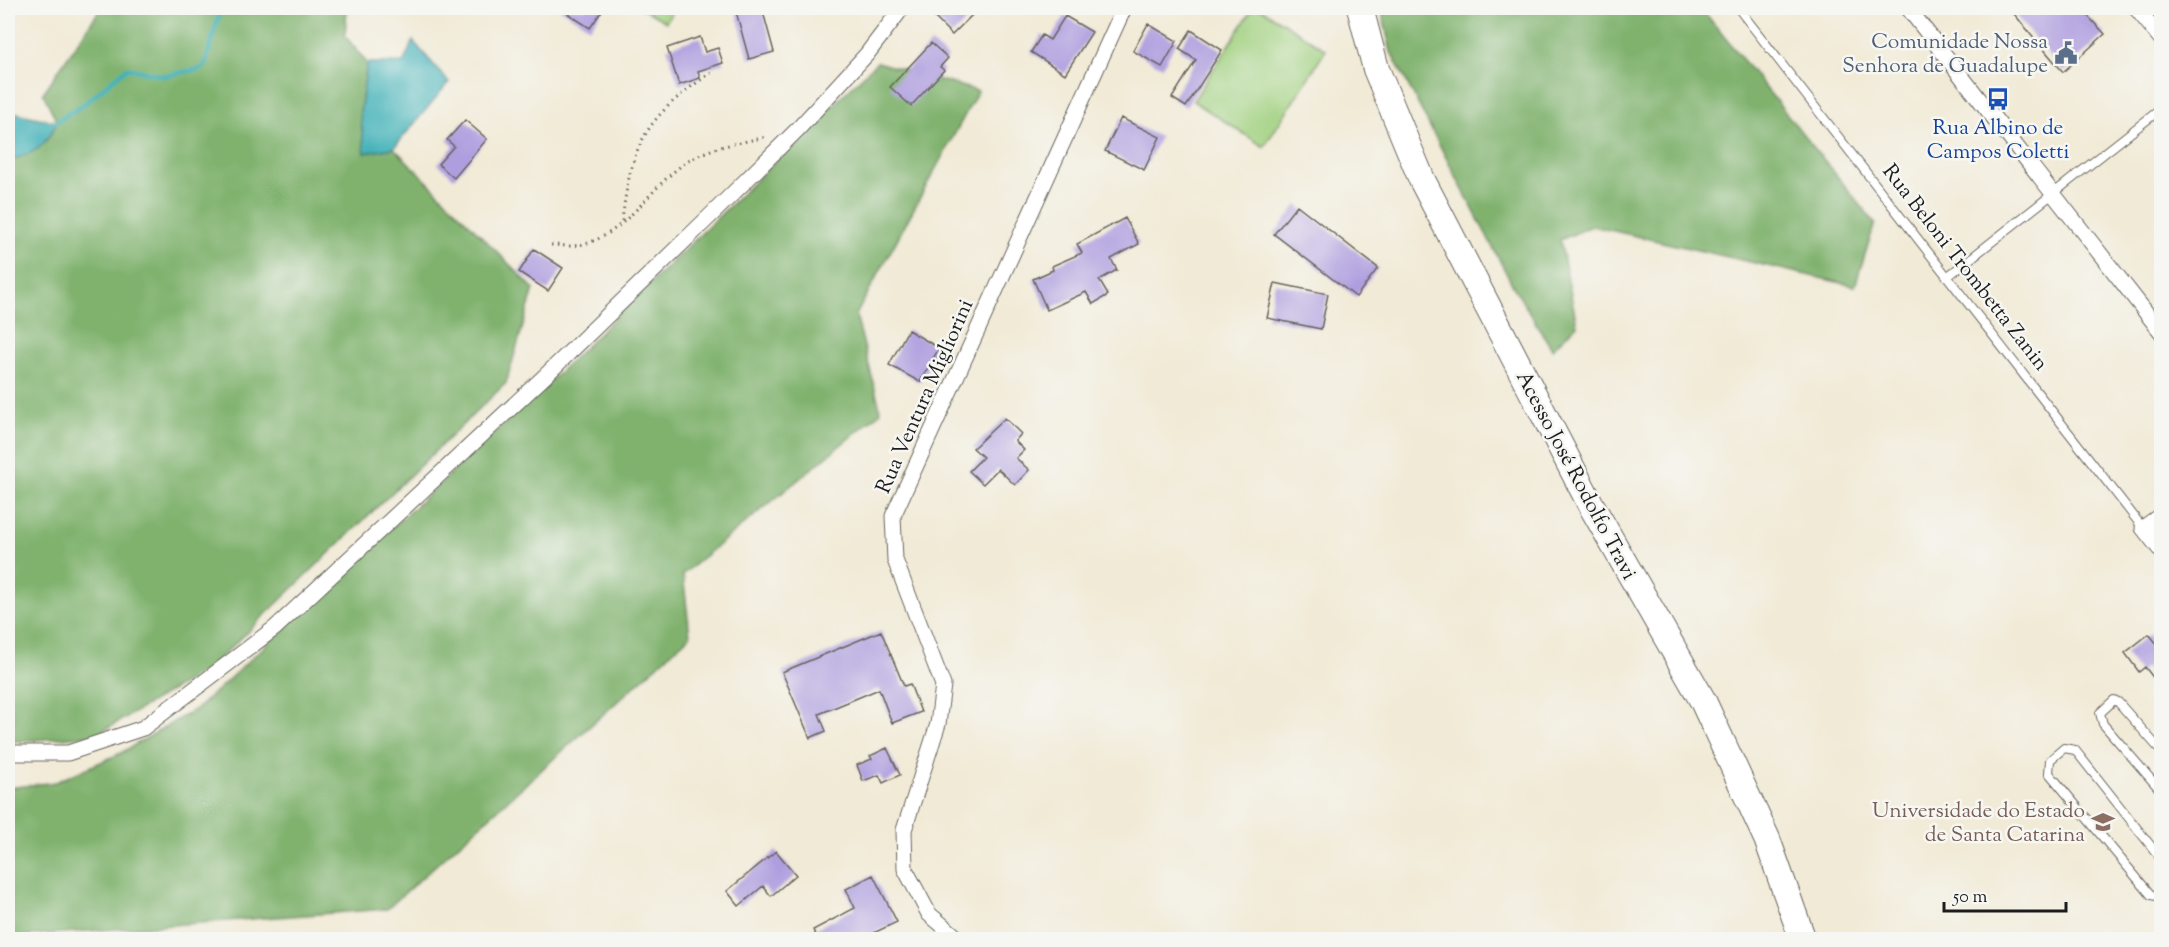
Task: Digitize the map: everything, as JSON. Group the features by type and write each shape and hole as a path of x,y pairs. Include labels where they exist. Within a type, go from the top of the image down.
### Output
{"highway":[{"name":"Acesso José Rodolfo Travi","path":"1360,8 1376,69 1422,180 1591,505 1703,701 1767,839 1803,939"}],"street":[{"path":"8,753 68,753 143,728 274,628 544,377 798,129 867,54 902,8"},
{"name":"Rua Ventura Migliorini","path":"960,939 929,914 905,869 904,830 938,724 943,685 895,560 893,516 1124,8"},
{"path":"1908,8 2162,333"},
{"path":"2136,8 2162,40"},
{"path":"2143,528 2162,514"},
{"name":"Rua Beloni Trombetta Zanin","path":"2143,528 2162,552"}],"lane":[{"name":"Rua Beloni Trombetta Zanin","path":"1738,8 2143,528"},
{"path":"1947,277 2162,108"},
{"path":"2162,752 2118,702 2114,700 2100,713 2103,724 2162,792"},
{"path":"2162,860 2075,750 2064,748 2050,760 2049,773 2151,895 2162,897"}],"path":[{"path":"622,223 627,176 641,141 659,114 679,95 711,73"},
{"path":"551,245 578,245 605,235 622,223 687,162 708,151 798,129"}],"green space":[{"path":"101,8 347,8 345,36 367,63 360,113 365,153 394,148 534,289 506,383 210,668 96,735 10,742 8,741 8,161 38,148 53,131 57,122 43,93"},
{"path":"641,8 675,8 666,22"},
{"path":"1253,8 1260,8 1326,50 1264,147 1193,101"},
{"path":"1381,8 1701,8 1875,223 1855,286 1592,226 1560,240 1577,325 1552,349 1514,288 1391,52"},
{"path":"877,62 978,91 856,315 881,412 683,574 690,636 387,909 8,937 8,788 56,782 121,753 199,707 546,385"}],"water":[{"path":"413,41 449,82 394,148 365,153 360,113 367,63 403,63"},
{"path":"8,111 57,122 48,138 38,148 8,161"}],"building":[{"path":"559,8 604,8 590,28"},
{"path":"735,8 762,8 774,52 749,59"},
{"path":"925,8 964,8 972,15 952,35"},
{"name":"Comunidade Nossa Senhora de Guadalupe","path":"2009,8 2080,8 2105,34 2063,72"},
{"path":"1065,16 1092,32 1065,74 1031,52 1042,35 1050,40"},
{"path":"1148,24 1177,41 1162,67 1133,51"},
{"path":"1191,30 1222,50 1186,107 1172,98 1196,60 1179,49"},
{"path":"700,37 705,52 718,48 723,63 698,71 700,78 679,85 667,48"},
{"path":"931,43 948,58 940,67 944,70 911,106 890,87"},
{"path":"1121,118 1160,137 1144,170 1105,151"},
{"path":"465,120 487,139 454,178 438,164 454,146 447,140"},
{"path":"1297,205 1378,268 1356,297 1274,234"},
{"path":"1125,218 1139,244 1111,259 1117,270 1099,280 1108,295 1093,304 1086,292 1047,310 1033,279 1053,270 1052,266 1082,253 1077,244"},
{"path":"534,249 563,268 548,291 519,272"},
{"path":"1275,283 1328,294 1321,329 1267,318"},
{"path":"908,330 939,348 920,382 889,365"},
{"path":"1005,418 1021,434 1015,441 1024,450 1016,458 1029,470 1015,485 998,469 983,484 969,471 983,457 973,448"},
{"path":"881,631 904,686 910,684 921,712 892,723 879,689 819,714 826,731 810,738 782,672"},
{"path":"2149,634 2162,650 2162,689 2145,667 2139,672 2125,653"},
{"path":"887,748 900,775 883,783 879,775 863,781 857,765 872,759 870,756"},
{"path":"776,851 796,875 771,896 763,886 739,906 727,891"},
{"path":"873,875 897,922 861,939 818,939 813,930 855,908 846,889"}],"waterway":[{"path":"53,124 84,104 127,68 164,76 204,68 221,8"}],"place":[{"name":"Comunidade Nossa Senhora de Guadalupe","path":"2066,53"},
{"name":"Rua Albino de Campos Coletti","path":"1998,99"},
{"name":"Universidade do Estado de Santa Catarina","path":"2103,822"}]}
